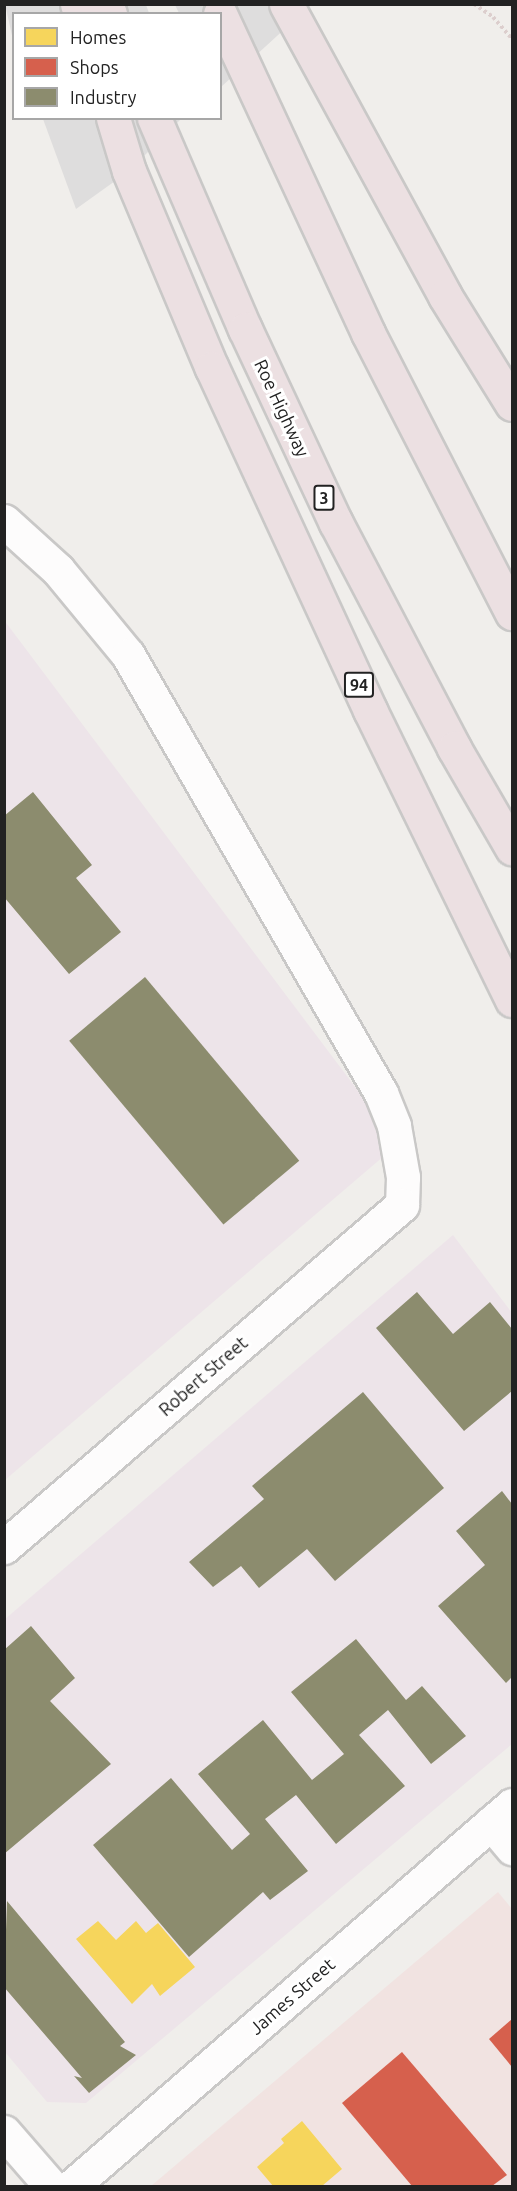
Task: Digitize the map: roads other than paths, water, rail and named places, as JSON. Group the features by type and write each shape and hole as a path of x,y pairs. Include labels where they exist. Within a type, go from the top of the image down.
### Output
{"highway":[{"path":"290,14 445,296 513,404"},
{"path":"222,18 409,417 513,613"},
{"name":"94","path":"114,120 129,171 222,389 370,710 513,1000"},
{"name":"Roe Highway","path":"158,127 245,329 336,523 454,748 513,848"}],"street":[{"name":"Robert Street","path":"4,521 58,570 128,655 227,822 381,1093 394,1126 402,1177 402,1205 4,1546"},
{"path":"502,1814 513,1848"},
{"name":"James Street","path":"72,2187 502,1814"},
{"path":"4,2132 51,2187"}]}
